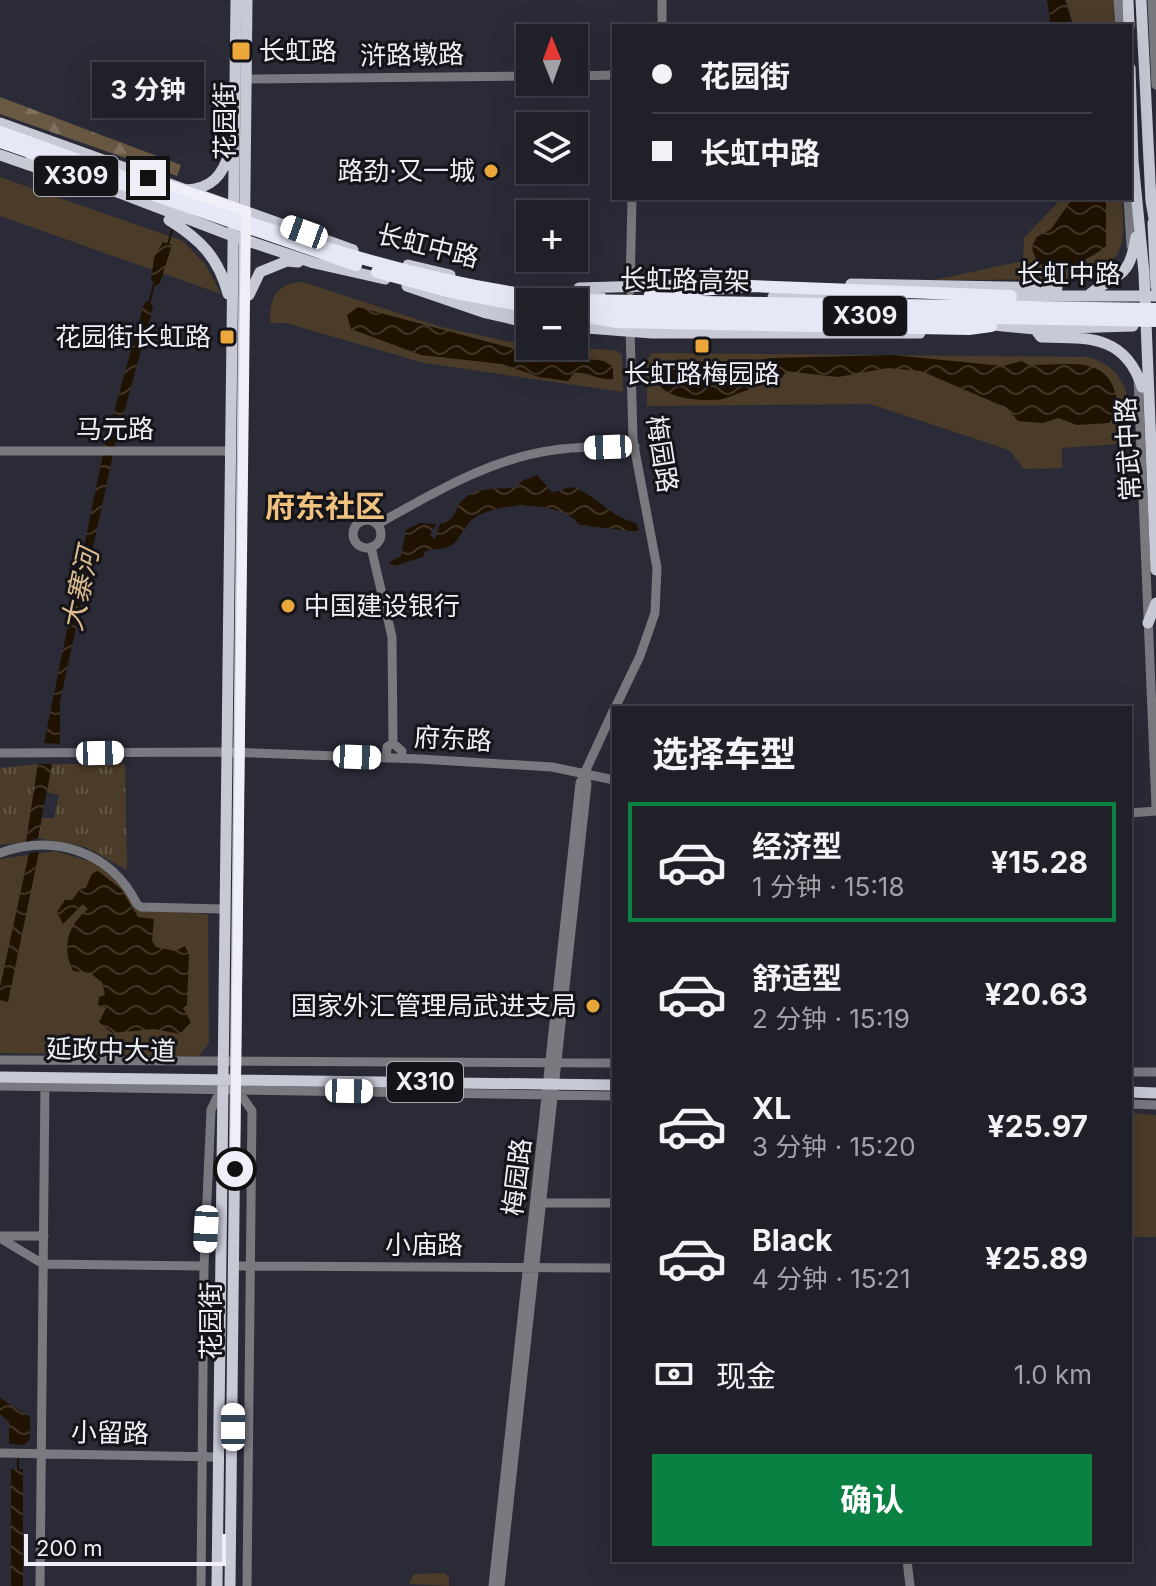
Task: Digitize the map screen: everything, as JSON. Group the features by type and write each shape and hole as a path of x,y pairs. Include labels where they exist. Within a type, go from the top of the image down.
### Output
{"highway":[{"name":"长虹路高架","path":"0,132 375,263 516,297"},
{"name":"X309","path":"0,145 373,270 451,292 516,304"},
{"path":"588,308 750,286 1011,296"},
{"name":"长虹路高架","path":"588,310 1156,309"},
{"name":"长虹路高架","path":"588,310 1152,324"},
{"path":"588,314 616,322 842,324 969,329 991,326"}],"main road":[{"name":"花园街","path":"217,1586 236,0"},
{"name":"花园街","path":"230,1586 242,752 247,0"},
{"path":"1128,0 1129,24"},
{"path":"1141,0 1156,287"},
{"name":"长虹中路","path":"0,123 368,255 530,290 1011,296 1094,291 1150,296"},
{"path":"630,291 1069,288 1094,291 1116,281 1132,260 1138,219 1132,197 1132,130"},
{"path":"185,191 203,187 224,173 234,139"},
{"name":"X309","path":"0,145 151,207"},
{"path":"0,155 151,207 182,223 218,262 232,314"},
{"name":"常武中路","path":"1138,219 1152,324 1146,403 1156,570"},
{"name":"长虹中路","path":"182,223 314,263 516,311"},
{"path":"272,249 280,223"},
{"path":"246,315 251,288 260,272 287,261 314,263"},
{"path":"391,280 486,313 516,320"},
{"name":"长虹中路","path":"588,312 630,318 865,321 1035,329 1152,324"},
{"path":"588,328 820,336 966,333 991,326"},
{"path":"1035,329 1041,337 1098,338 1129,360 1146,403 1140,438"},
{"path":"1148,623 1156,603"},
{"name":"延政中大道","path":"0,1074 221,1076"},
{"name":"延政中大道","path":"0,1074 45,1082 221,1076"},
{"name":"X310","path":"221,1076 612,1085"},
{"name":"X310","path":"553,1085 612,1078"},
{"path":"1132,1086 1156,1086"},
{"path":"1132,1092 1156,1093"}],"street":[{"path":"662,0 662,24"},
{"path":"1118,0 1120,24"},
{"path":"1152,0 1156,85"},
{"path":"588,76 612,75"},
{"name":"浒路墩路","path":"247,79 516,76"},
{"path":"1132,197 1132,260"},
{"name":"梅园路","path":"615,706 640,656 655,613 657,568 635,446 630,318 632,200"},
{"path":"1132,813 1156,809 1137,374"},
{"path":"371,547 358,545 353,532 357,524 365,519 378,524 447,488 532,454 556,449 635,446"},
{"name":"马元路","path":"0,451 230,451"},
{"path":"371,547 381,537 378,524"},
{"path":"371,547 392,637 393,743 402,751 401,758"},
{"name":"梅园路","path":"493,1586 556,1062 587,784 585,773 612,713"},
{"path":"386,758 387,747 393,743"},
{"name":"府东路","path":"0,753 242,752 401,758 552,767 612,780"},
{"path":"0,853 38,845 88,853 126,882 141,907 224,909"},
{"path":"0,1060 221,1076 211,1110 204,1266 201,1586"},
{"path":"237,1076 556,1062 612,1063"},
{"path":"1132,1072 1156,1072"},
{"path":"237,1076 553,1085 612,1096"},
{"path":"237,1076 252,1111 247,1586"},
{"path":"0,1086 45,1082 40,1586"},
{"name":"梅园路","path":"500,1586 532,1267 543,1203 553,1085"},
{"path":"1132,1104 1156,1105"},
{"path":"543,1203 612,1203"},
{"path":"0,1237 44,1236"},
{"path":"0,1237 43,1264 204,1266"},
{"name":"小庙路","path":"233,1266 612,1268"},
{"name":"小留路","path":"0,1453 219,1457"},
{"path":"907,1562 910,1586"}],"green space":[{"path":"1066,0 1114,0 1115,24 1073,24"},
{"path":"0,97 181,165 177,176 0,114"},
{"path":"0,177 183,241 205,264 221,294 0,216"},
{"path":"1060,200 1122,200 1121,246 1110,263 1088,279 934,280 1023,261 1024,238"},
{"path":"303,282 441,327 516,343 516,360 588,360 588,349 614,350 622,354 623,392 424,363 286,323 270,323 276,293 294,283"},
{"path":"652,353 1088,357 1113,370 1126,390 1134,443 1062,448 1062,468 1024,469 1009,450 870,404 647,406 647,359"},
{"path":"38,764 26,842 0,845 0,768"},
{"path":"52,764 125,764 127,870 85,847 38,838 42,818 54,818 59,795 47,792"},
{"path":"55,851 103,865 141,910 208,914 209,1043 199,1056 0,1053 0,859"},
{"path":"1132,1113 1156,1115 1156,1237 1132,1237"},
{"path":"444,1573 449,1577 449,1586 409,1584 414,1574"}],"water":[{"path":"1047,0 1065,0 1072,24 1051,24"},
{"path":"1072,200 1106,200 1106,246 1088,258 1064,266 1043,264 1036,258 1032,246 1037,237 1051,229"},
{"path":"163,242 172,245 160,283 156,286 151,279 154,258"},
{"path":"149,300 153,307 115,445 60,702 60,744 44,743 105,444 144,304"},
{"path":"358,307 516,349 516,360 604,361 613,367 613,379 574,373 568,381 539,377 502,364 421,355 351,329 347,315"},
{"path":"893,355 1003,366 1022,361 1028,365 1088,366 1109,379 1118,411 1109,423 1077,425 1058,418 1043,423 1018,421 1007,408 921,371 888,368 838,377 786,371 782,378 756,375 742,363 773,358"},
{"path":"693,361 739,364 754,378 748,390 714,400 671,394 657,382 655,373 663,365"},
{"path":"537,475 552,492 573,487 584,492 619,516 636,523 639,532 580,525 571,517 545,507 499,508 474,518 450,546 425,551 423,557 391,567 390,562 401,556 406,530 420,523 436,524 430,535 435,539 440,524 452,517 466,497 485,490 517,487 522,481"},
{"path":"38,764 52,764 38,838 26,842"},
{"path":"39,852 8,1002 0,1000 0,987 29,853"},
{"path":"98,871 121,889 138,917 154,919 152,941 156,947 175,951 185,946 189,954 187,1005 183,1008 191,1022 180,1034 154,1029 112,1033 99,1022 106,1008 98,1005 99,997 105,995 102,982 90,973 73,971 67,953 68,937 88,909 83,904 63,924 57,912 65,900 72,900 80,889 86,888 92,873"},
{"path":"0,1398 30,1417 30,1439 24,1445 9,1444 9,1422 0,1414"},
{"path":"11,1469 23,1469 23,1586 11,1586"}],"waterway":[{"name":"大寨河","path":"168,244 173,227"},
{"name":"大寨河","path":"150,301 154,284"},
{"name":"大寨河","path":"18,1455 18,1469"}],"place":[{"name":"长虹路","path":"241,51"},
{"name":"路劲·又一城","path":"491,171"},
{"name":"花园街长虹路","path":"227,337"},
{"name":"长虹路梅园路","path":"702,346"},
{"name":"中国建设银行","path":"288,606"},
{"name":"国家外汇管理局武进支局","path":"593,1006"}],"district":[{"name":"府东社区","path":"325,507"}],"route":[{"path":"148,178 246,211 235,1169"}]}
